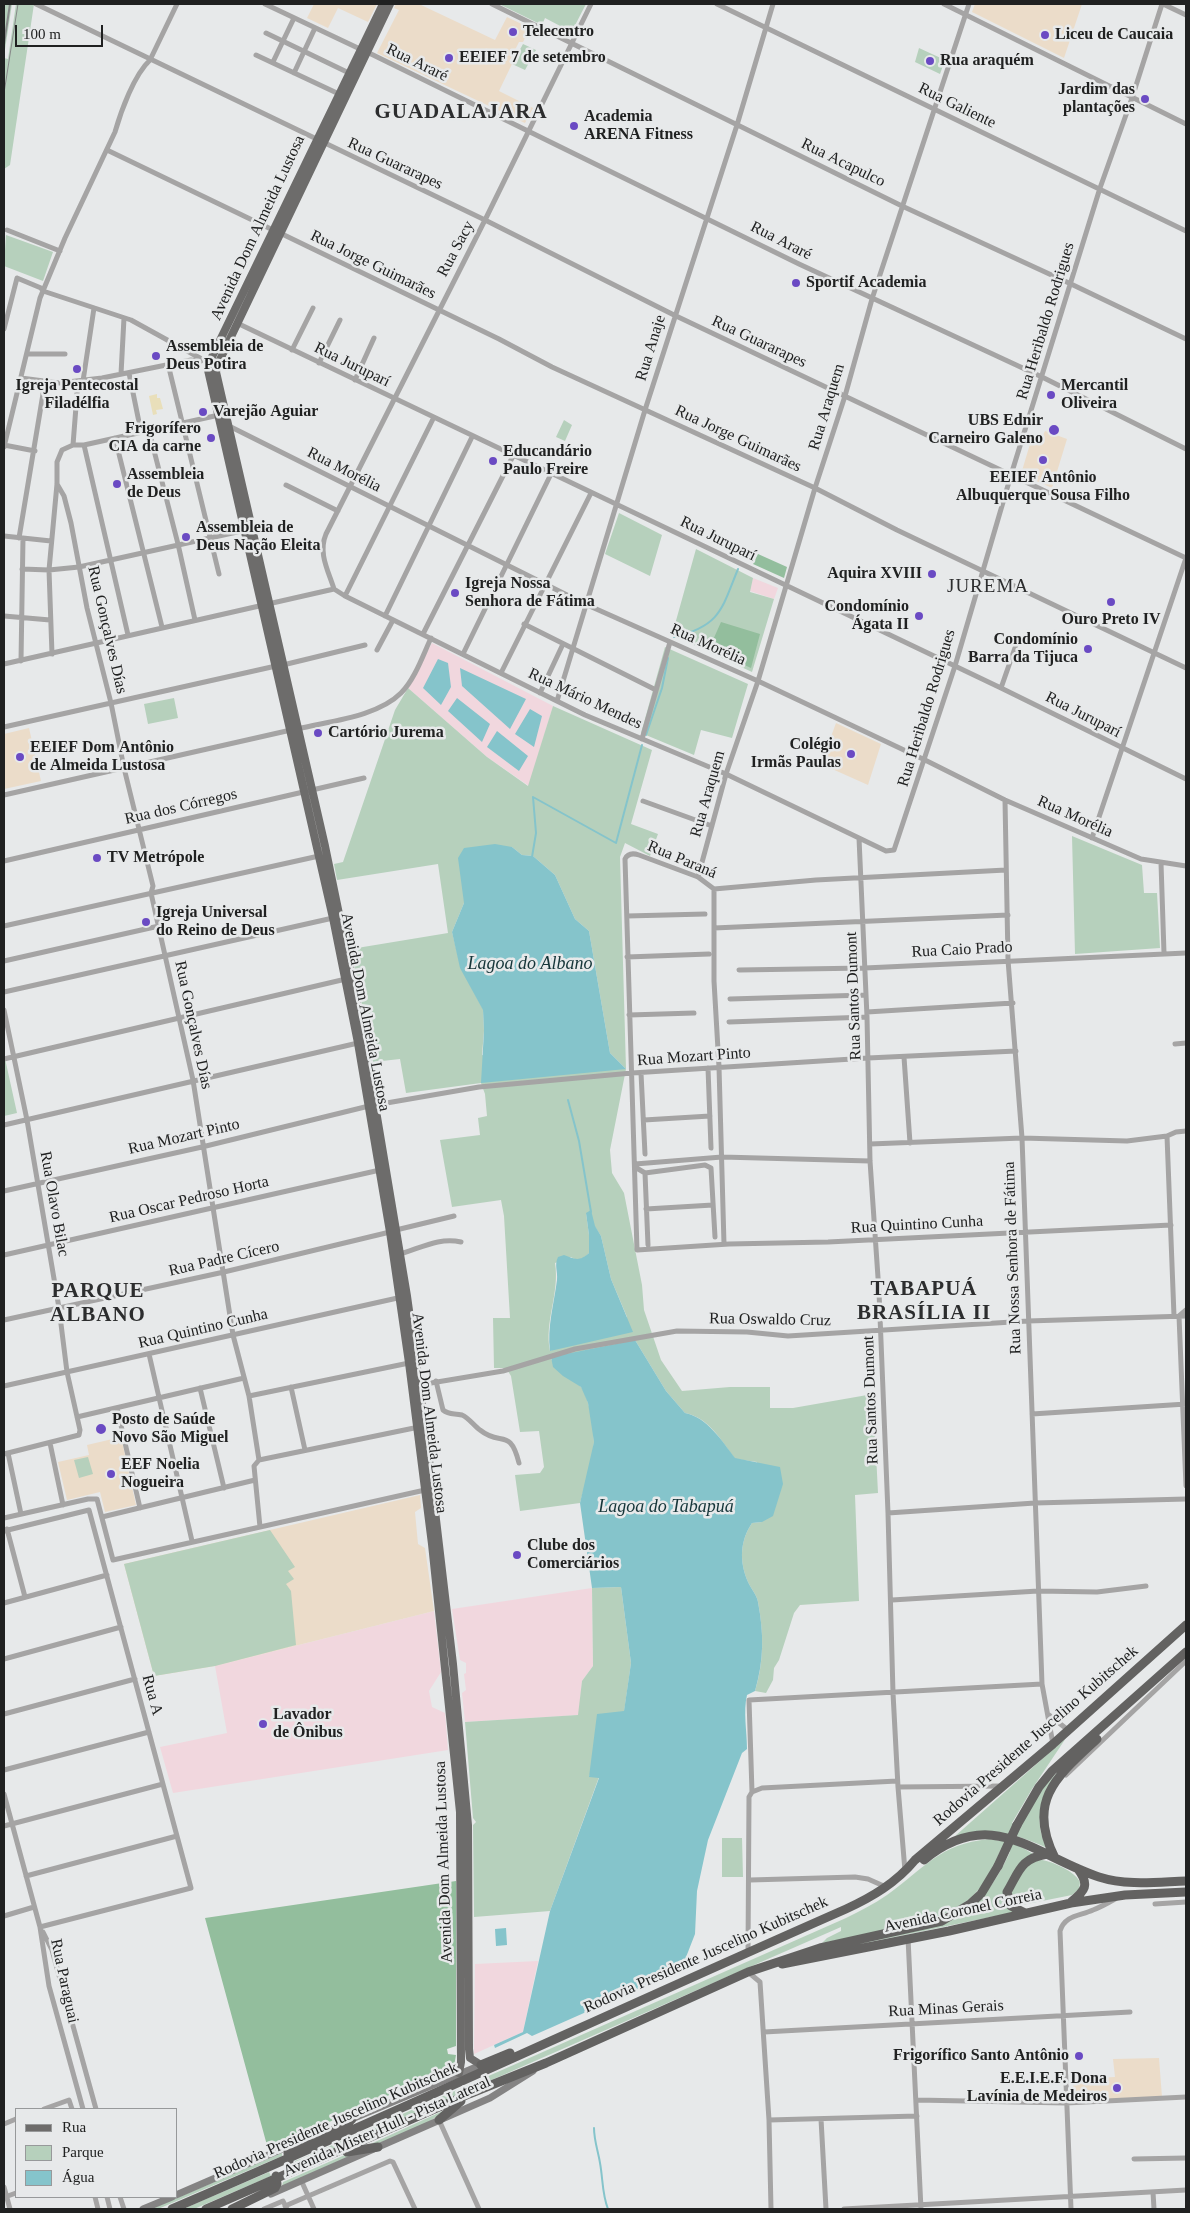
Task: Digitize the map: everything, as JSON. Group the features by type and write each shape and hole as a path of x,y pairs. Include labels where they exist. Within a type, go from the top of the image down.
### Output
{"highway":[{"name":"Rodovia Presidente Juscelino Kubitschek","path":"172,2209 478,2075 544,2043 846,1910 886,1887 907,1870 915,1860 1053,1744 1186,1625"},
{"name":"Rodovia Presidente Juscelino Kubitschek","path":"206,2209 469,2094 546,2063 748,1972 820,1948 942,1921 962,1910 976,1899 992,1878 1017,1825 1038,1787 1047,1776 1186,1652"},
{"path":"1052,1856 1045,1835 1043,1819 1045,1804 1050,1792 1069,1765 1128,1710 1153,1682"},
{"path":"907,1870 943,1847 973,1836 1007,1837 1099,1877 1128,1883 1186,1881"},
{"path":"1025,1913 1011,1906 1008,1892 1025,1861 1033,1857 1052,1856"},
{"path":"1071,1903 1080,1895 1086,1884 1085,1878 1078,1869"},
{"name":"Avenida Coronel Correia","path":"748,1972 1071,1903 1125,1895 1186,1892"},
{"path":"481,2065 528,2046 544,2043"},
{"path":"439,2120 469,2094"},
{"path":"294,2172 288,2159 288,2153 293,2148 347,2124 352,2119"},
{"path":"335,2154 378,2147"},
{"path":"233,2209 275,2188 277,2178 272,2166"}],"main road":[{"name":"Avenida Dom Almeida Lustosa","path":"228,443 229,426 216,372 217,366 383,4"},
{"name":"Avenida Dom Almeida Lustosa","path":"320,142 338,94 390,4"},
{"name":"Avenida Dom Almeida Lustosa","path":"277,232 206,362 218,415 228,443 317,826 349,978 419,1385 425,1490 450,1665"},
{"name":"Avenida Dom Almeida Lustosa","path":"317,826 320,856 333,918 349,978 358,1043 368,1082"},
{"name":"Avenida Dom Almeida Lustosa","path":"372,1106 380,1170 400,1254 410,1363 421,1426 468,1824 465,2049 459,2073"},
{"path":"465,2049 470,2058 481,2065"},
{"name":"Avenida Mister Hull - Pista Lateral","path":"233,2209 490,2098 546,2063"},
{"name":"Avenida Mister Hull - Pista Lateral","path":"178,2194 481,2065"},
{"path":"143,2209 170,2198"}],"street":[{"name":"Rua Guararapes","path":"36,4 485,220 674,315 1186,558"},
{"path":"34,451 4,446 43,291 107,150 120,115 143,66 150,60 177,4"},
{"name":"Rua Araré","path":"265,4 528,130 872,299 1042,377 1186,449"},
{"name":"Rua Acapulco","path":"492,4 902,206 1071,284 1186,340"},
{"name":"Rua Sacy","path":"334,588 322,545 591,4"},
{"name":"Rua Galiente","path":"717,4 1186,231"},
{"name":"Rua Anaje","path":"557,702 571,649 674,315 737,125 774,4"},
{"path":"944,4 1186,124"},
{"name":"Rua Araquem","path":"698,877 726,774 758,681 814,488 845,396 872,299 970,4"},
{"path":"1162,4 1186,15"},
{"name":"Rua Heribaldo Rodrigues","path":"896,848 955,666 982,570 1100,188 1132,98 1162,4"},
{"path":"273,62 294,18"},
{"path":"294,73 315,28"},
{"path":"266,34 349,73"},
{"path":"256,55 338,94"},
{"name":"Rua Jorge Guimarães","path":"107,150 645,410 814,488 896,530 1186,668"},
{"path":"7,230 60,251"},
{"path":"4,329 17,278 41,288 43,291 124,318 206,362"},
{"path":"73,445 80,381 94,308"},
{"path":"292,350 313,308"},
{"path":"121,374 124,318"},
{"path":"320,363 340,320"},
{"name":"Rua Juruparí","path":"237,323 434,419 1001,688 1186,779"},
{"path":"355,380 374,338"},
{"path":"27,354 65,354"},
{"path":"21,378 59,383 129,373 191,360 206,362"},
{"path":"168,364 219,574"},
{"path":"129,373 141,432"},
{"path":"21,661 21,538 45,382"},
{"path":"52,654 49,570 50,541 58,484 56,469 62,450 73,445 149,431 218,415"},
{"path":"345,596 434,419"},
{"name":"Rua Morélia","path":"229,426 545,585 758,681 1005,800 1141,859 1186,866"},
{"path":"149,431 195,620"},
{"path":"385,616 472,437"},
{"path":"115,438 162,627"},
{"path":"84,444 128,635"},
{"path":"423,634 512,456"},
{"path":"463,654 551,474"},
{"name":"Rua Gonçalves Días","path":"58,484 64,496 71,523 124,768 153,886 151,893 193,1080 233,1335 249,1396 260,1460"},
{"path":"286,485 338,511"},
{"path":"500,673 590,493"},
{"path":"22,569 49,570 79,567 248,529"},
{"path":"4,536 50,541"},
{"path":"1092,838 1186,558"},
{"path":"4,664 334,588"},
{"name":"Rua Mário Mendes","path":"334,588 345,596 557,702 726,774 886,851 896,848"},
{"path":"4,616 50,620"},
{"path":"377,650 393,620"},
{"path":"524,624 656,690"},
{"path":"4,796 376,710 402,692 431,638"},
{"path":"642,739 670,642"},
{"path":"540,693 563,644"},
{"path":"1001,688 1016,645"},
{"path":"4,727 365,646"},
{"name":"Rua dos Córregos","path":"4,861 364,778"},
{"name":"Rua Nossa Senhora de Fátima","path":"1005,800 1008,960 1013,1003 1022,1138 1042,1684 1053,1744"},
{"path":"643,801 712,826"},
{"name":"Rua Santos Dumont","path":"859,838 864,921 870,1162 876,1239 892,1600 893,1693 898,1784 907,1870"},
{"name":"Rua Paraná","path":"635,1165 625,859 630,854 639,854 698,877 714,889 862,877 1006,870"},
{"path":"4,926 320,856"},
{"path":"1161,863 1164,954"},
{"path":"714,889 714,981 719,1067 724,1244"},
{"path":"626,916 705,914"},
{"path":"714,928 1008,915"},
{"path":"4,992 333,918"},
{"path":"4,961 159,926"},
{"name":"Rua Caio Prado","path":"739,970 865,968 1186,953"},
{"path":"627,957 709,954"},
{"path":"4,1058 349,978"},
{"path":"730,999 866,995"},
{"path":"729,1022 1013,1003"},
{"name":"Rua Olavo Bilac","path":"4,1010 27,1120 59,1308 67,1372 80,1432 79,1435 50,1443"},
{"path":"629,1015 694,1013"},
{"path":"4,1125 358,1043"},
{"path":"1175,1044 1186,1044"},
{"name":"Rua Mozart Pinto","path":"4,1190 202,1147 372,1106 479,1087 719,1067 1016,1051"},
{"path":"904,1057 910,1143"},
{"path":"708,1068 712,1148"},
{"path":"641,1073 645,1154"},
{"path":"644,1120 710,1116"},
{"path":"870,1144 1022,1138 1127,1141 1167,1136 1176,1132 1186,1131"},
{"path":"1167,1136 1177,1316 1185,1404 1186,1486"},
{"path":"635,1165 722,1157 870,1162"},
{"path":"635,1165 645,1173 705,1165 709,1167 715,1237"},
{"name":"Rua Quintino Cunha","path":"635,1165 638,1250 724,1244 828,1242 1171,1225"},
{"name":"Rua Oscar Pedroso Horta","path":"4,1255 380,1170"},
{"path":"645,1173 648,1245"},
{"path":"646,1209 713,1205"},
{"name":"Rua Padre Cícero","path":"4,1320 224,1272 454,1216"},
{"path":"400,1254 438,1240 461,1242"},
{"name":"Rua Quintino Cunha","path":"4,1386 404,1297"},
{"path":"1177,1316 1186,1310"},
{"name":"Rua Oswaldo Cruz","path":"419,1385 503,1371 575,1349 666,1332 747,1332 788,1336 1028,1321 1186,1316"},
{"path":"149,1354 192,1541"},
{"path":"249,1396 410,1363"},
{"path":"77,1417 244,1378"},
{"path":"436,1381 443,1410 450,1414 467,1418 482,1432 509,1441 516,1450 519,1463"},
{"path":"291,1387 305,1450"},
{"path":"200,1388 224,1488"},
{"path":"1032,1414 1185,1404"},
{"path":"117,1408 140,1508"},
{"path":"260,1526 254,1466 260,1460 421,1426"},
{"path":"21,1514 6,1454 50,1443 63,1505"},
{"path":"102,1517 254,1480"},
{"path":"4,1518 93,1498 99,1502 113,1560 425,1490"},
{"path":"888,1513 1035,1503 1186,1499"},
{"name":"Rua A","path":"6,1530 89,1510 191,1888 40,1927"},
{"path":"6,1530 25,1597"},
{"path":"4,1603 107,1575"},
{"path":"892,1600 1038,1591 1097,1592 1146,1586"},
{"path":"4,1659 121,1627"},
{"path":"1050,1792 1186,1661"},
{"path":"4,1714 135,1679"},
{"path":"752,1792 749,1700 1042,1684"},
{"path":"1048,1714 1068,1730"},
{"path":"4,1770 149,1732"},
{"path":"4,1826 163,1784"},
{"path":"748,1952 750,1880 749,1797 752,1792 757,1789 898,1784 1002,1786"},
{"path":"4,1794 40,1927"},
{"path":"26,1876 177,1836"},
{"path":"750,1880 855,1877 868,1879 886,1887"},
{"path":"1070,2209 1059,1940 1062,1924 1071,1917 1093,1910 1125,1895"},
{"path":"1154,1904 1186,1902"},
{"path":"4,1916 34,1907"},
{"name":"Rua Paraguai","path":"40,1927 49,1986 83,2108"},
{"name":"Rua Paraguai","path":"40,1927 52,1950 96,2108"},
{"path":"908,1938 921,2208"},
{"path":"748,1972 760,1982 769,2120 771,2209"},
{"name":"Rua Minas Gerais","path":"764,2032 1130,2012"},
{"path":"917,2100 1066,2103 1186,2097"},
{"path":"47,2108 69,2100 72,2108"},
{"path":"769,2120 917,2116"},
{"path":"821,2119 826,2209"},
{"path":"439,2120 479,2209"},
{"path":"1134,2160 1186,2158"},
{"path":"264,2209 283,2201 286,2208 308,2196 388,2161 393,2162 413,2208"},
{"path":"302,2180 314,2209"},
{"path":"4,2187 5,2198 10,2209"},
{"path":"844,2209 921,2208 1070,2196 1186,2190"},
{"path":"1153,2192 1154,2209"}],"shaded area":[{"path":"314,4 377,4 368,22 338,8 328,28 307,18"},
{"name":"EEIEF 7 de setembro","path":"396,4 419,4 495,40 507,17 530,28 523,42 519,42 509,62 512,64 499,91 533,108 525,123 377,53 399,10 394,8"},
{"name":"Liceu de Caucaia","path":"975,4 1082,4 1064,58 972,12"},
{"name":"EEIEF Antônio Albuquerque Sousa Filho","path":"1045,431 1067,439 1052,488 1021,474 1033,434 1042,437"},
{"path":"753,578 778,588 774,599 750,591"},
{"path":"432,643 553,706 529,786 487,757 408,688"},
{"name":"Colégio Irmãs Paulas","path":"836,723 881,744 868,785 821,764"},
{"name":"EEIEF Dom Antônio de Almeida Lustosa","path":"29,728 41,781 4,789 4,734"},
{"name":"EEF Noelia Nogueira","path":"121,1437 136,1505 105,1512 100,1492 67,1500 58,1462 89,1455 87,1445"},
{"path":"420,1495 421,1508 415,1512 418,1544 425,1548 434,1611 215,1666 154,1676 124,1564"},
{"path":"592,1588 593,1666 582,1681 579,1715 465,1722 462,1693 466,1690 464,1674 466,1673 466,1663 460,1660 452,1609"},
{"path":"434,1611 441,1672 429,1691 432,1707 445,1713 448,1750 173,1793 160,1747 227,1733 215,1666"},
{"path":"538,1961 523,2032 474,2054 475,1964"},
{"name":"E.E.I.E.F. Dona Lavínia de Medeiros","path":"1159,2058 1162,2097 1073,2102 1073,2079 1115,2077 1113,2059"}],"green space":[{"path":"4,4 12,4 4,56"},
{"path":"16,4 34,4 10,165 4,169 4,58 8,59"},
{"path":"499,4 586,4 570,35 566,37 561,34 564,28 545,18 542,25"},
{"path":"523,44 536,50 525,70 512,64"},
{"name":"Rua araquém","path":"919,48 945,60 940,74 915,62"},
{"path":"6,235 53,252 43,281 4,266"},
{"path":"564,420 572,425 565,441 556,437"},
{"path":"619,513 662,535 650,576 605,554"},
{"path":"696,549 753,578 750,592 774,599 752,672 672,635"},
{"path":"758,554 787,567 784,578 753,564"},
{"path":"721,622 760,634 751,668 709,649"},
{"path":"665,647 748,684 732,738 701,730 694,755 641,733"},
{"path":"408,688 487,757 528,786 553,706 652,750 631,824 658,834 650,856 625,843 620,857 626,1069 610,1150 612,1173 624,1193 642,1285 644,1310 661,1360 682,1391 730,1387 770,1387 770,1408 793,1408 873,1394 878,1493 855,1495 859,1601 800,1605 794,1613 779,1660 774,1668 773,1680 766,1693 755,1691 762,1647 761,1625 757,1599 745,1574 742,1559 743,1544 748,1530 752,1523 762,1522 757,1462 735,1459 708,1425 701,1419 685,1413 666,1391 635,1340 551,1358 556,1368 576,1382 586,1396 593,1429 592,1457 580,1503 520,1511 515,1475 540,1473 544,1467 539,1431 520,1432 511,1376 506,1368 494,1368 493,1318 510,1318 504,1216 501,1200 452,1207 440,1140 480,1135 478,1118 487,1116 485,1094 481,1083 406,1093 400,1059 373,1062 351,949 448,933 438,864 337,880 334,864 343,862 395,710","holes":["512,847 522,855 533,856 555,875 575,919 589,931 610,1053 626,1069 482,1055 483,1009 461,968 452,932 464,903","586,1213 601,1236 611,1279 627,1317 550,1351 549,1329 555,1285 555,1263 571,1257 581,1259 589,1253"]},
{"path":"174,698 178,718 148,724 144,704"},
{"path":"1072,836 1142,865 1144,893 1157,893 1160,948 1075,954"},
{"path":"4,1054 17,1113 4,1116"},
{"path":"88,1457 93,1474 79,1478 74,1460"},
{"path":"270,1530 295,1567 288,1571 294,1579 286,1584 291,1591 296,1645 215,1666 154,1676 124,1564"},
{"path":"621,1587 631,1663 624,1712 589,1776 599,1777 550,1911 474,1917 473,1825 476,1822 473,1818 465,1722 578,1715 582,1681 593,1666 592,1588"},
{"path":"1066,1738 1012,1823 1020,1827 1042,1789 1062,1767 1045,1796 1040,1816 1042,1837 1047,1848 1023,1838 1002,1833 967,1834 954,1837"},
{"path":"722,1838 742,1838 743,1877 722,1877"},
{"path":"989,1839 1015,1843 1033,1854 1023,1860 1004,1895 1005,1906 1015,1912 817,1953 939,1925 952,1919 974,1905 990,1887 1010,1852 1001,1849 982,1885 965,1902 952,1910 917,1923 877,1933 822,1943 827,1938 841,1931 841,1927 302,2163 295,2164 295,2161 846,1918 887,1895 945,1852 957,1846"},
{"path":"1036,1859 1048,1861 1072,1873 1080,1882 1079,1889 1072,1895 1017,1906 1010,1898 1014,1886 1019,1875"},
{"path":"456,1881 456,2046 447,2049 448,2054 456,2055 454,2066 268,2149 205,1918"},
{"path":"445,2110 430,2121 407,2132 364,2147"},
{"path":"282,2153 282,2156 158,2209 151,2209"},
{"path":"357,2153 282,2186 283,2182 347,2154"},
{"path":"269,2172 271,2176 194,2209 183,2209"}],"sand":[{"path":"157,394 163,409 156,410 157,414 153,415 149,396"}],"water":[{"path":"438,659 448,663 451,687 441,705 423,688"},
{"path":"460,668 526,699 510,729 462,686"},
{"path":"457,698 490,724 482,742 448,711"},
{"path":"530,709 542,716 534,747 515,734"},
{"path":"497,731 528,756 519,771 487,747"},
{"name":"Lagoa do Albano","path":"495,844 512,847 522,855 533,856 555,875 575,919 589,931 610,1053 626,1069 481,1083 484,1031 483,1010 460,968 452,932 464,903 458,858 464,848"},
{"path":"591,1210 595,1226 601,1236 611,1279 633,1332 550,1351 549,1333 557,1280 557,1260 558,1257 564,1255 580,1259 589,1253 586,1213"},
{"name":"Lagoa do Tabapuá","path":"635,1340 666,1391 685,1413 693,1415 707,1425 735,1458 780,1467 783,1484 773,1516 762,1522 752,1523 745,1537 742,1551 745,1574 757,1599 762,1636 758,1680 755,1691 747,1695 746,1701 747,1749 742,1753 708,1840 697,1891 695,1934 681,1970 532,2036 527,2033 495,2048 494,2045 523,2032 550,1911 599,1778 589,1777 597,1714 624,1711 631,1663 621,1587 592,1588 580,1503 594,1442 588,1403 581,1387 563,1376 553,1367 551,1357"},
{"path":"506,1928 507,1945 496,1946 495,1929"}],"waterway":[{"path":"674,637 690,633 702,627 718,614 738,569"},
{"path":"646,735 662,688 668,658"},
{"path":"532,857 536,833 533,797 616,843 642,745"},
{"path":"568,1100 579,1141 591,1212"},
{"path":"594,2128 608,2209"}],"tram line":[{"path":"4,93 18,4"}],"railway":[{"path":"4,44 10,4"}],"place":[{"name":"Telecentro","path":"513,32"},
{"name":"Liceu de Caucaia","path":"1045,35"},
{"name":"EEIEF 7 de setembro","path":"449,58"},
{"name":"Rua araquém","path":"930,61"},
{"name":"Jardim das plantações","path":"1145,99"},
{"name":"Academia ARENA Fitness","path":"574,126"},
{"name":"Sportif Academia","path":"796,283"},
{"name":"Assembleia de Deus Potira","path":"156,356"},
{"name":"Igreja Pentecostal Filadélfia","path":"77,369"},
{"name":"Mercantil Oliveira","path":"1051,395"},
{"name":"Varejão Aguiar","path":"203,412"},
{"name":"UBS Ednir Carneiro Galeno","path":"1054,430"},
{"name":"Frigorífero CIA da carne","path":"211,438"},
{"name":"EEIEF Antônio Albuquerque Sousa Filho","path":"1043,460"},
{"name":"Educandário Paulo Freire","path":"493,461"},
{"name":"Assembleia de Deus","path":"117,484"},
{"name":"Assembleia de Deus Nação Eleita","path":"186,537"},
{"name":"Aquira XVIII","path":"932,574"},
{"name":"Igreja Nossa Senhora de Fátima","path":"455,593"},
{"name":"Ouro Preto IV","path":"1111,602"},
{"name":"Condomínio Ágata II","path":"919,616"},
{"name":"Condomínio Barra da Tijuca","path":"1088,649"},
{"name":"Cartório Jurema","path":"318,733"},
{"name":"Colégio Irmãs Paulas","path":"851,754"},
{"name":"EEIEF Dom Antônio de Almeida Lustosa","path":"20,757"},
{"name":"TV Metrópole","path":"97,858"},
{"name":"Igreja Universal do Reino de Deus","path":"146,922"},
{"name":"Posto de Saúde Novo São Miguel","path":"101,1429"},
{"name":"EEF Noelia Nogueira","path":"111,1474"},
{"name":"Clube dos Comerciários","path":"517,1555"},
{"name":"Lavador de Ônibus","path":"263,1724"},
{"name":"Frigorífico Santo Antônio","path":"1079,2056"},
{"name":"E.E.I.E.F. Dona Lavínia de Medeiros","path":"1117,2088"}],"district":[{"name":"GUADALAJARA","path":"461,113"},
{"name":"JUREMA","path":"988,587"},
{"name":"TABAPUÁ BRASÍLIA II","path":"924,1302"},
{"name":"PARQUE ALBANO","path":"98,1304"}]}
